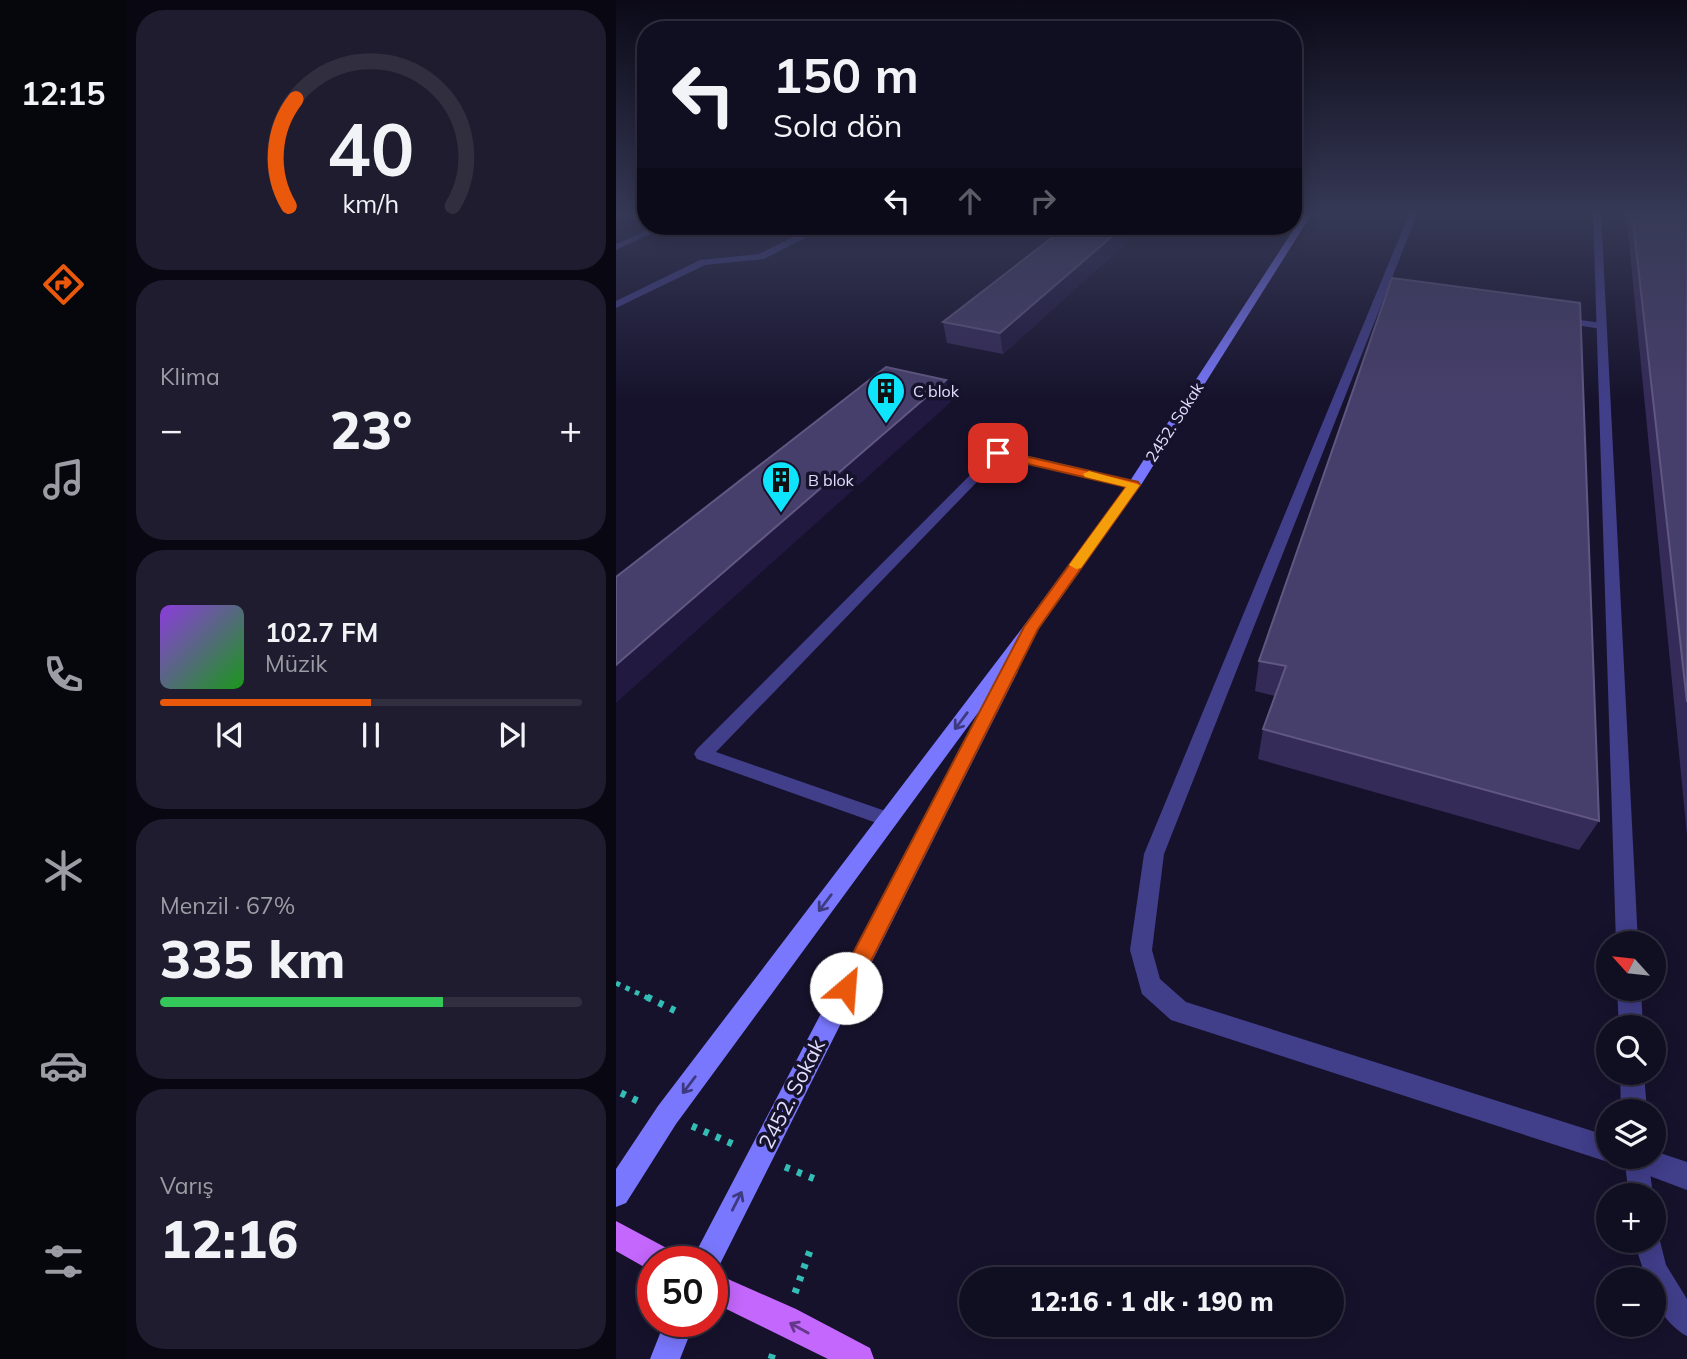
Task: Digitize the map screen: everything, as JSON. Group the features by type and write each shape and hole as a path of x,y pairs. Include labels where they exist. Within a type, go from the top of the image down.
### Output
{"main road":[{"name":"2452. Sokak","path":"616,1193 667,1115 1032,627 1133,485 1268,275"},
{"name":"2452. Sokak","path":"714,1246 1032,627"},
{"path":"616,1235 637,1247"},
{"path":"728,1294 785,1320 859,1359"},
{"path":"665,1359 674,1337"}],"street":[{"path":"616,305 676,275"},
{"path":"1394,275 1154,854 1141,950 1150,986 1179,1012 1596,1145"},
{"path":"1600,275 1627,931"},
{"path":"1666,1168 1687,1175"}],"lane":[{"path":"1546,318 1602,326"},
{"path":"888,819 703,754 998,453 1133,485"},
{"path":"1648,1253 1649,1262 1666,1293 1687,1322"}],"path":[{"path":"616,983 682,1014"},
{"path":"621,1093 815,1179"}],"building":[{"path":"1003,275 1067,275 1000,333 943,322"},
{"path":"1639,275 1687,275 1687,702"},
{"path":"1392,278 1580,303 1599,821 1263,729 1286,666 1259,661"},
{"path":"886,367 946,380 616,665 616,577"}],"slow traffic":[{"path":"1076,565 1133,485 1089,474"}],"place":[{"name":"C blok","path":"886,425"},
{"name":"B blok","path":"781,514"}],"route":[{"path":"846,988 1032,627 1133,485 998,453"}]}
